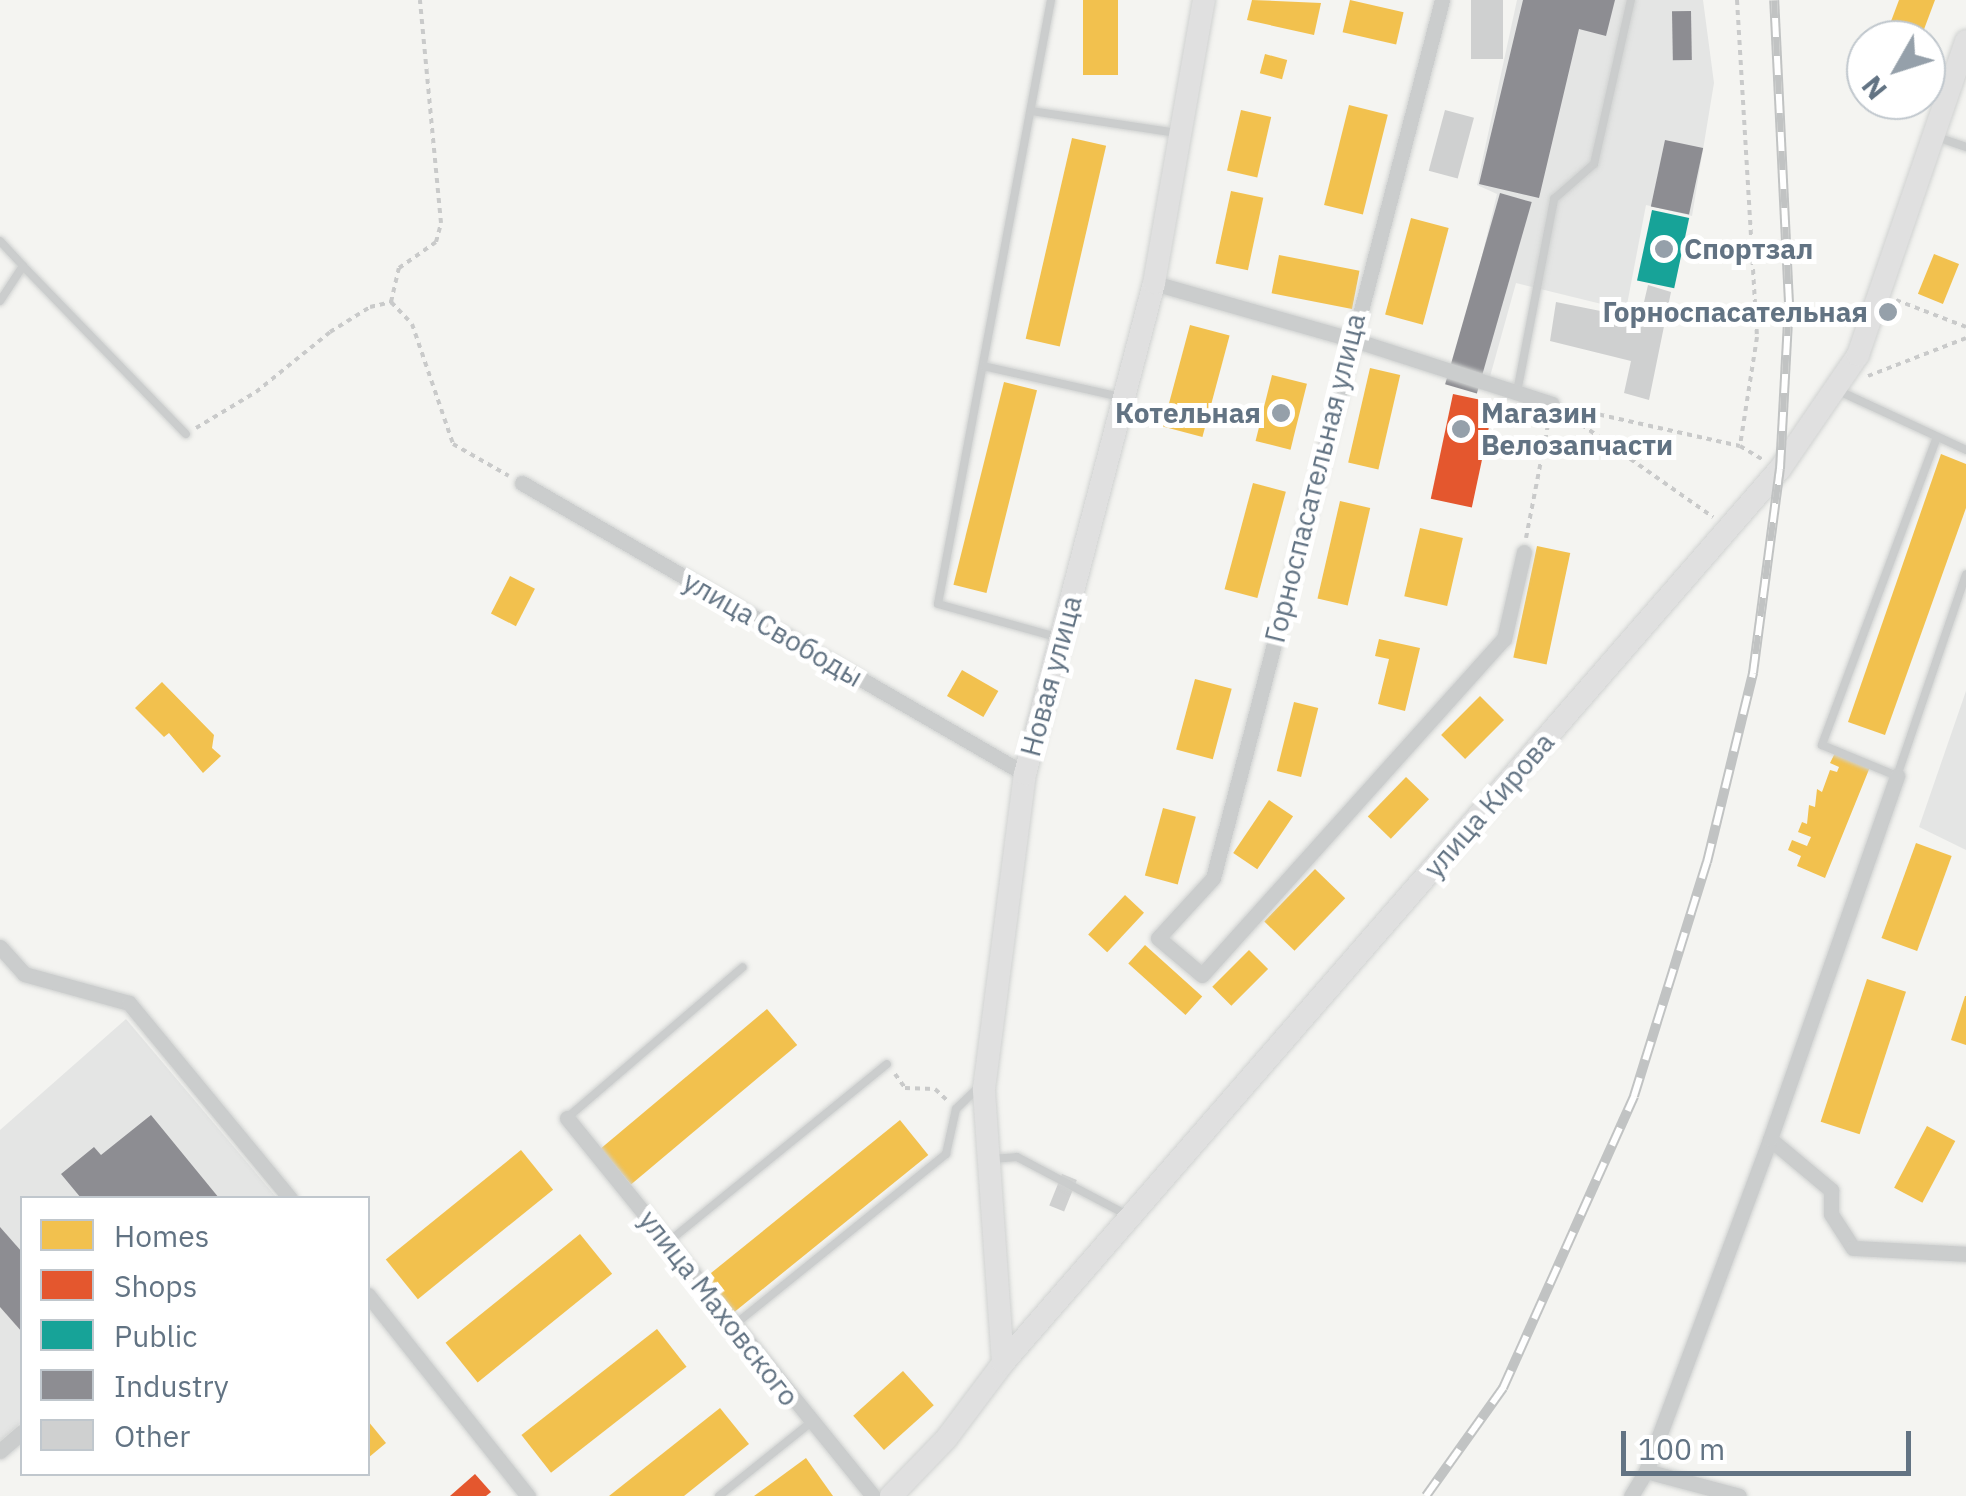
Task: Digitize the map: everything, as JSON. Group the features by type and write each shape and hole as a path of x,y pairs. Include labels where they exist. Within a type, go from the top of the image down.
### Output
{"main road":[{"name":"Новая улица","path":"1004,1363 984,1088 1026,774 1154,283 1204,0"},
{"name":"улица Кирова","path":"891,1496 946,1439 1004,1363 1780,470 1858,355 1965,45"}],"street":[{"name":"Горноспасательная улица","path":"1442,0 1212,878 1158,938 1202,975 1504,639 1524,552"},
{"path":"1154,283 1351,338 1552,404"},
{"name":"улица Свободы","path":"522,483 1026,774"},
{"path":"1632,1496 1646,1471 1770,1139 1898,776"},
{"path":"0,947 24,974 129,1003 288,1196"},
{"name":"улица Маховского","path":"567,1118 873,1496"},
{"path":"1770,1139 1830,1190 1831,1214 1853,1248 1966,1254"},
{"path":"370,1298 528,1496"},
{"path":"0,1451 20,1434"},
{"path":"1646,1471 1738,1496"}],"lane":[{"path":"1051,0 938,604 1062,638"},
{"path":"1517,392 1554,199 1594,164 1632,0"},
{"path":"1032,111 1180,134"},
{"path":"1934,135 1966,147"},
{"path":"0,241 186,434"},
{"path":"0,301 23,266"},
{"path":"984,366 1125,398"},
{"path":"1835,389 1966,450"},
{"path":"1937,437 1822,745 1898,776 1966,575"},
{"path":"567,1118 744,967"},
{"path":"668,1242 887,1064"},
{"path":"733,1326 946,1154 956,1109 975,1088 984,1088"},
{"path":"989,1159 1017,1157 1131,1217"},
{"path":"720,1496 810,1422"}],"path":[{"path":"391,302 399,268 436,242 440,223 420,0"},
{"path":"1737,0 1757,337 1740,446"},
{"path":"1880,293 1966,327"},
{"path":"186,434 256,392 330,332 370,307 391,302"},
{"path":"391,302 412,324 453,444 522,483"},
{"path":"1868,376 1966,338"},
{"path":"1552,404 1740,446 1780,470"},
{"path":"1552,404 1729,528"},
{"path":"1524,552 1552,404"},
{"path":"887,1064 905,1088 935,1089 956,1109"}],"shaded area":[{"path":"1517,0 1703,0 1714,83 1692,216 1646,205 1626,310 1516,283 1486,391 1451,383 1497,194 1477,185"},
{"path":"1966,691 1966,850 1919,827"},
{"path":"126,1019 275,1196 20,1196 20,1424 0,1441 0,1130"}],"building: Homes":[{"path":"1083,0 1118,0 1118,75 1083,75"},
{"path":"1252,0 1321,3 1314,35 1247,20"},
{"path":"1350,0 1404,12 1396,45 1343,32"},
{"path":"1899,0 1935,0 1928,20 1892,20"},
{"path":"1265,54 1287,60 1282,79 1260,73"},
{"path":"1349,105 1388,115 1363,215 1324,205"},
{"path":"1241,110 1271,117 1257,177 1227,170"},
{"path":"1072,138 1106,146 1060,347 1026,339"},
{"path":"1231,191 1263,198 1248,270 1216,263"},
{"path":"1411,218 1449,228 1423,325 1385,315"},
{"path":"1934,254 1959,264 1943,304 1918,294"},
{"path":"1279,255 1359,271 1352,309 1272,293"},
{"path":"1190,325 1230,336 1202,437 1163,426"},
{"path":"1370,368 1400,375 1378,469 1348,463"},
{"name":"Котельная","path":"1272,375 1307,384 1290,450 1256,441"},
{"path":"1004,382 1037,390 986,593 953,585"},
{"path":"1941,454 1966,464 1966,508 1885,735 1848,722"},
{"path":"1253,483 1286,492 1257,598 1225,589"},
{"path":"1340,501 1370,508 1348,605 1318,598"},
{"path":"1420,528 1463,538 1447,606 1404,596"},
{"path":"1537,546 1570,553 1547,665 1513,658"},
{"path":"510,576 535,589 516,626 491,613"},
{"path":"1379,639 1420,648 1405,711 1378,704 1389,659 1375,656"},
{"path":"962,670 998,691 983,717 947,696"},
{"path":"1195,679 1232,689 1213,759 1176,750"},
{"path":"162,682 214,735 212,748 221,756 203,773 169,733 164,737 135,708"},
{"path":"1480,696 1504,720 1465,759 1441,735"},
{"path":"1294,702 1318,708 1301,777 1277,771"},
{"path":"1835,753 1870,767 1825,878 1797,866 1801,856 1788,850 1792,840 1807,846 1811,837 1798,832 1802,822 1807,824 1809,805 1815,807 1817,789 1822,792 1830,770 1837,772 1839,767 1830,763"},
{"path":"1406,777 1429,799 1391,839 1368,817"},
{"path":"1269,800 1293,816 1257,869 1233,853"},
{"path":"1163,808 1196,817 1178,884 1145,876"},
{"path":"1916,843 1952,856 1917,951 1881,938"},
{"path":"1315,869 1345,898 1295,951 1264,922"},
{"path":"1125,895 1144,913 1107,952 1088,934"},
{"path":"1145,945 1202,997 1185,1015 1128,964"},
{"path":"1249,950 1268,969 1231,1006 1212,987"},
{"path":"1867,979 1906,992 1860,1134 1821,1122"},
{"path":"1966,996 1966,1045 1951,1040"},
{"path":"767,1009 797,1045 631,1184 601,1148"},
{"path":"900,1120 928,1155 732,1314 704,1279"},
{"path":"1927,1126 1955,1141 1922,1203 1894,1188"},
{"path":"521,1150 553,1190 418,1299 386,1260"},
{"path":"580,1234 612,1274 478,1383 446,1343"},
{"path":"657,1329 687,1367 551,1473 521,1435"},
{"path":"903,1371 934,1405 884,1450 853,1416"},
{"path":"720,1408 749,1444 684,1496 609,1496"},
{"path":"370,1423 386,1443 370,1456"},
{"path":"806,1458 833,1496 754,1496"}],"building: Shops":[{"path":"1453,394 1494,403 1472,507 1431,499"},
{"path":"475,1474 491,1492 486,1496 450,1496"}],"building: Public":[{"name":"Спортзал","path":"1652,210 1689,218 1674,288 1637,280"}],"building: Industry":[{"path":"1523,0 1615,0 1606,36 1579,29 1539,198 1479,184"},
{"path":"1672,11 1691,11 1692,60 1673,60"},
{"path":"1665,140 1703,148 1689,215 1651,207"},
{"path":"1500,193 1532,202 1477,393 1445,384"},
{"path":"151,1115 217,1196 79,1196 61,1174 94,1147 101,1155"},
{"path":"0,1227 20,1250 20,1330 0,1307"}],"building: Other":[{"path":"1471,0 1503,0 1503,59 1471,59"},
{"path":"1445,110 1474,118 1458,179 1429,171"},
{"path":"1648,285 1671,292 1649,400 1624,393 1631,361 1550,341 1556,302 1640,319"},
{"path":"1062,1174 1077,1180 1064,1212 1049,1206"}],"railway":[{"path":"1426,1496 1503,1388 1634,1096 1707,862 1753,673 1780,469 1789,303 1774,0"}],"place":[{"name":"Спортзал","path":"1664,249"},
{"name":"Горноспасательная","path":"1888,312"},
{"name":"Котельная","path":"1281,413"},
{"name":"Магазин Велозапчасти","path":"1461,429"}]}
